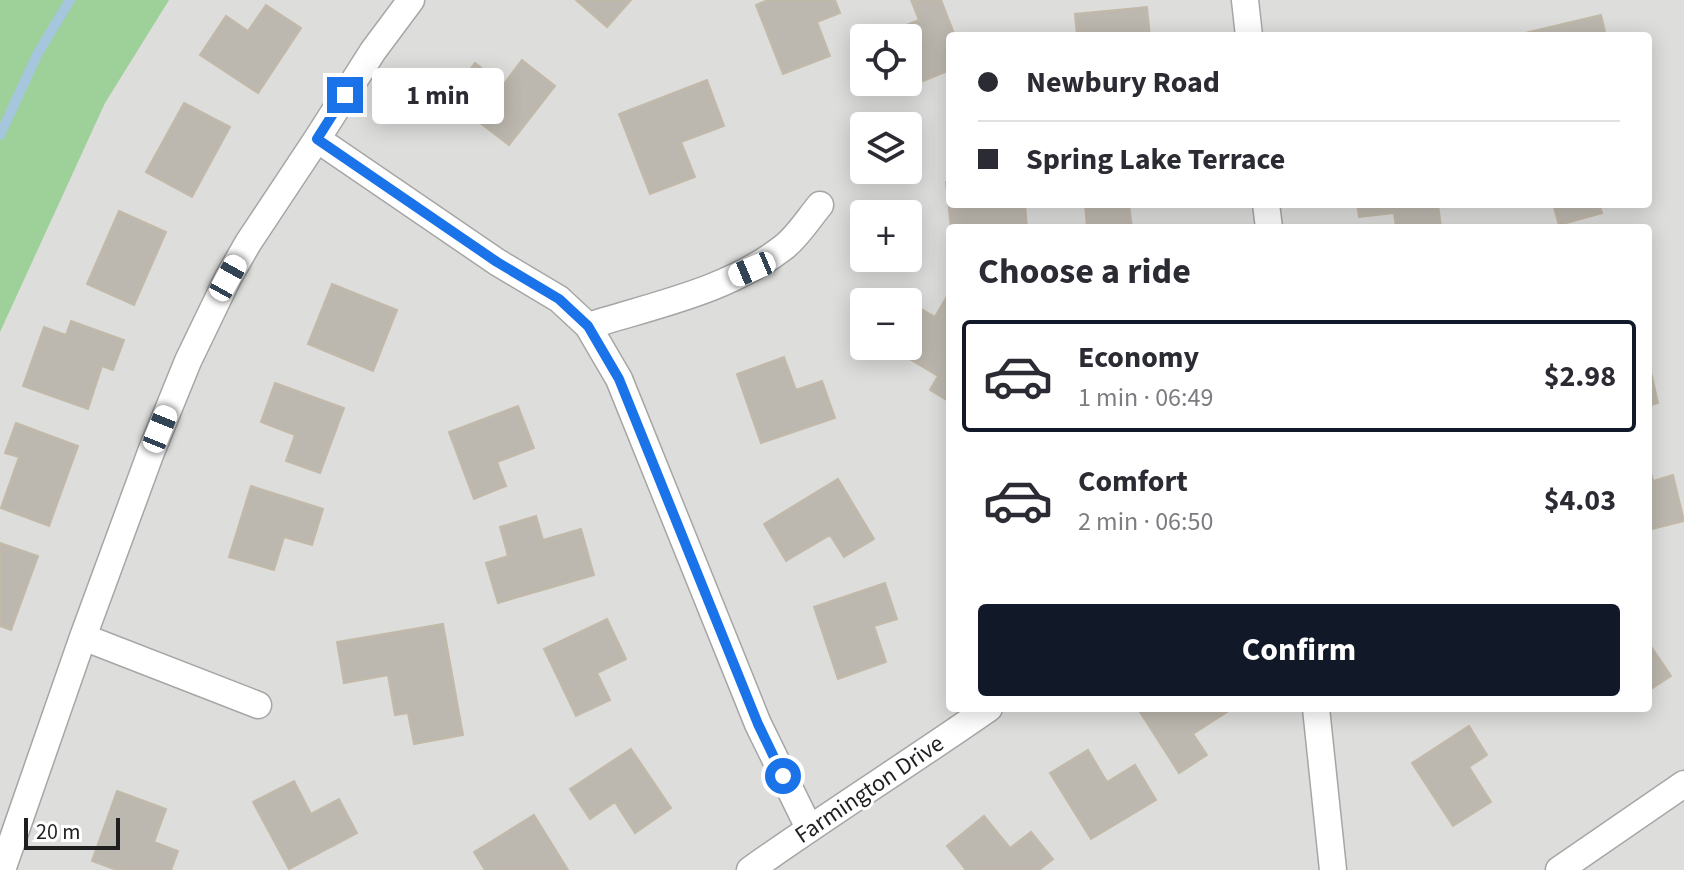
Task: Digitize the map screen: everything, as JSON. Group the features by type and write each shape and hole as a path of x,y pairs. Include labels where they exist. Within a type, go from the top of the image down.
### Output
{"street":[{"path":"2,870 83,637 188,361 248,243 373,51 411,0"},
{"path":"1245,0 1249,32"},
{"path":"317,139 497,262 559,299 588,326 619,379 758,724 809,828"},
{"path":"588,326 707,289 752,269 787,245 820,205"},
{"path":"83,637 258,705"},
{"name":"Farmington Drive","path":"750,870 983,712"},
{"path":"1316,712 1333,870"},
{"path":"1559,870 1684,784"}],"shaded area":[{"path":"0,0 1684,0 1684,870 0,870"}],"green space":[{"path":"0,0 169,0 105,103 0,332"}],"building":[{"path":"576,0 631,0 607,27"},
{"path":"768,0 835,0 840,13 817,22 830,56 783,74 756,5"},
{"path":"911,0 941,0 953,32 946,32 946,72 922,81 922,24 909,24 919,20"},
{"path":"266,5 301,28 258,93 200,55 226,16 248,31"},
{"path":"1147,7 1150,32 1077,32 1075,14"},
{"path":"1601,15 1605,32 1529,32"},
{"path":"522,60 555,86 509,145 448,98 475,63 503,85"},
{"path":"707,80 724,126 681,142 695,177 650,194 619,114"},
{"path":"184,103 230,127 192,197 146,172"},
{"path":"949,208 1025,208 1027,224 951,224"},
{"path":"1085,208 1129,208 1131,224 1087,224"},
{"path":"1358,208 1438,208 1440,224 1395,224 1394,213 1359,217"},
{"path":"1554,208 1600,208 1602,213 1563,224 1559,224"},
{"path":"119,211 166,232 134,305 87,284"},
{"path":"332,284 397,310 373,371 308,344"},
{"path":"946,298 946,400 930,390 938,376 911,360 922,360 922,309 935,317"},
{"path":"71,321 124,340 113,370 102,366 88,409 23,386 44,327 66,335"},
{"path":"784,357 796,390 822,381 835,418 761,443 737,374"},
{"path":"1652,377 1658,403 1652,405"},
{"path":"275,383 344,408 320,473 286,461 295,435 261,422"},
{"path":"518,406 534,448 497,462 506,486 474,499 449,432"},
{"path":"16,423 78,446 49,526 1,508 19,457 5,453"},
{"path":"1673,475 1684,521 1652,529 1652,477 1653,481"},
{"path":"838,479 874,539 844,557 830,535 786,561 764,524"},
{"path":"251,486 323,509 312,545 284,537 274,570 229,557"},
{"path":"536,516 543,540 581,529 594,575 498,603 486,563 508,556 500,527"},
{"path":"0,543 38,556 11,630 0,626"},
{"path":"885,583 897,619 874,626 886,662 838,679 814,607"},
{"path":"607,619 626,659 597,673 610,700 576,716 544,649"},
{"path":"443,624 463,735 414,744 408,713 395,715 388,675 344,683 337,642"},
{"path":"1652,648 1671,676 1652,688"},
{"path":"1140,712 1227,712 1193,734 1207,755 1179,773"},
{"path":"1469,726 1487,755 1469,767 1491,802 1453,826 1412,763"},
{"path":"631,749 671,808 635,833 615,802 590,819 570,789"},
{"path":"1088,750 1107,782 1135,765 1156,800 1091,839 1050,773"},
{"path":"294,781 311,814 339,799 357,833 289,869 253,802"},
{"path":"117,791 166,809 154,842 178,851 171,870 117,870 92,861"},
{"path":"534,815 568,870 485,870 474,852"},
{"path":"984,816 1010,848 1031,832 1053,859 1039,870 966,870 947,846"}],"waterway":[{"path":"0,135 38,53 70,0"}],"route":[{"path":"345,95 317,139 497,262 559,299 588,326 619,379 758,724 783,776"}]}
